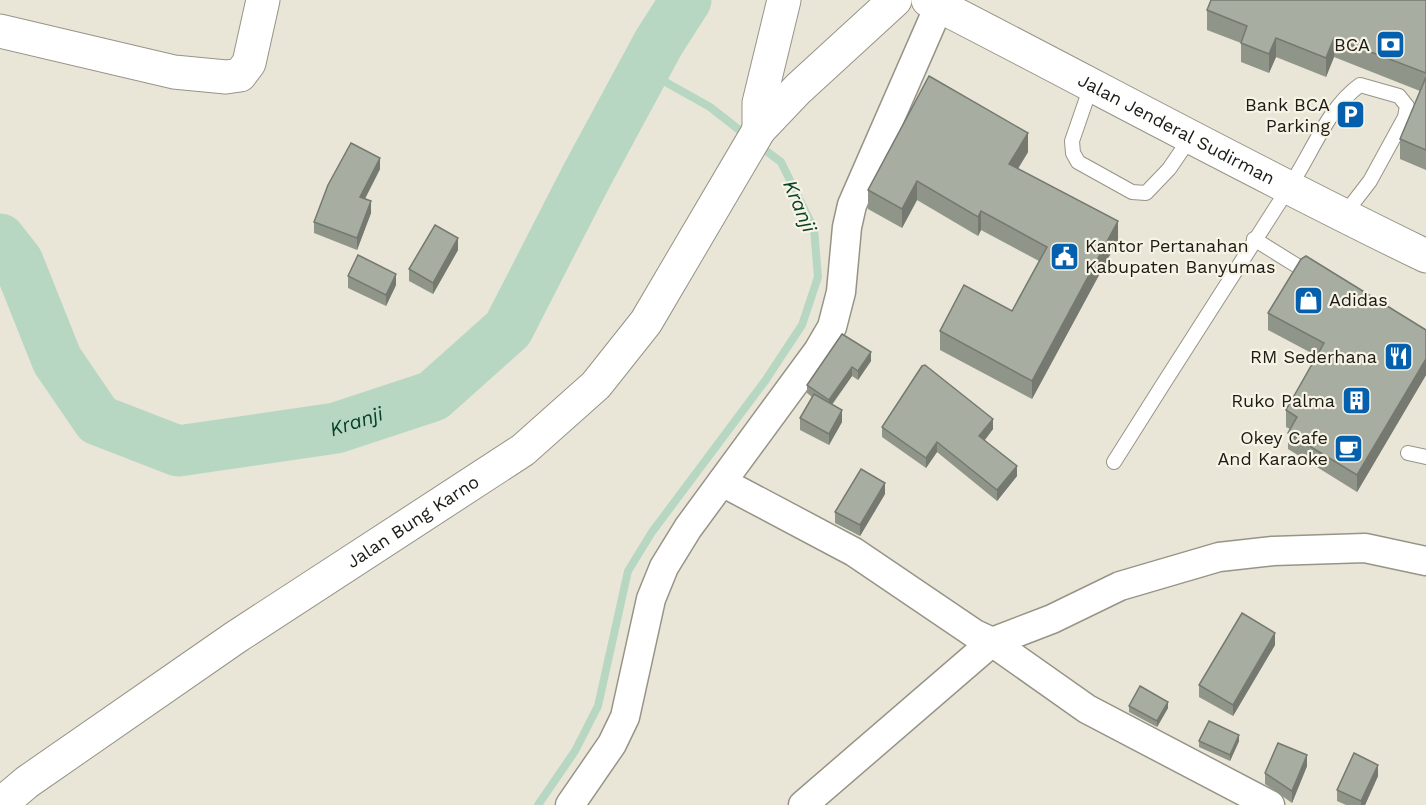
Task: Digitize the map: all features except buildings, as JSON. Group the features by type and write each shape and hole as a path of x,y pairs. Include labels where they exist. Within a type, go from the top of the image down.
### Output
{"main road":[{"path":"0,31 174,72 226,77 240,75 249,63 263,0"},
{"path":"751,143 784,0"},
{"name":"Jalan Bung Karno","path":"0,805 27,782 236,637 524,450 597,386 646,322 751,143 798,89 895,0"},
{"name":"Jalan Jenderal Sudirman","path":"934,3 1344,216 1426,256"}],"street":[{"path":"570,805 612,744 626,717 651,599 664,567 688,528 818,351 832,327 845,268 845,246 852,205 934,3"},
{"path":"722,482 854,552 975,634 992,642 1087,709 1270,805"},
{"path":"803,805 992,642 1052,619 1120,586 1219,557 1273,551 1365,548 1426,561"}],"lane":[{"path":"1092,84 1072,141 1073,153 1078,162 1132,192 1146,193 1169,169 1191,136"},
{"path":"1114,462 1289,187 1343,97 1359,85 1399,96 1407,106 1405,117 1370,181 1344,216"},
{"path":"1254,239 1299,267"},
{"path":"1408,453 1426,457"}],"waterway":[{"name":"Kranji","path":"0,239 18,262 57,360 98,420 178,451 336,428 433,396 508,329 659,42 686,0"},
{"name":"Kranji","path":"644,70 710,107 747,136"},
{"name":"Kranji","path":"538,805 575,751 598,706 628,571 652,532 765,381 802,325 818,277 814,229 781,162 757,144"}],"place":[{"name":"BCA","path":"1391,45"},
{"name":"Bank BCA Parking","path":"1351,115"},
{"name":"Kantor Pertanahan Kabupaten Banyumas","path":"1064,256"},
{"name":"Adidas","path":"1308,300"},
{"name":"RM Sederhana","path":"1398,357"},
{"name":"Ruko Palma","path":"1356,401"},
{"name":"Okey Cafe And Karaoke","path":"1349,448"}]}
